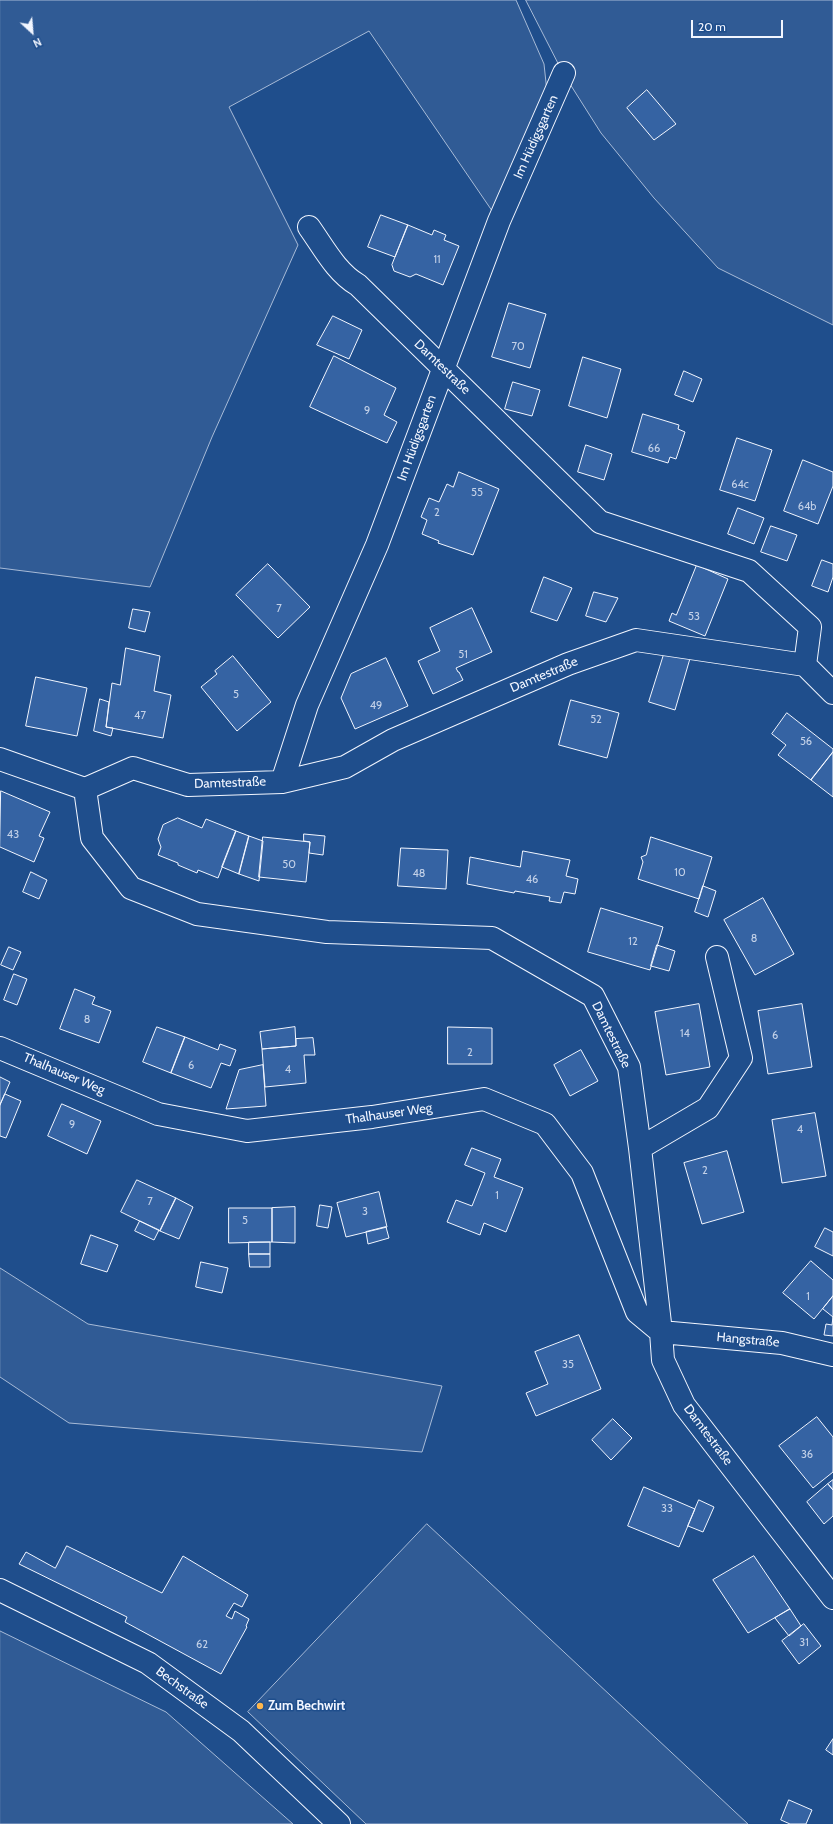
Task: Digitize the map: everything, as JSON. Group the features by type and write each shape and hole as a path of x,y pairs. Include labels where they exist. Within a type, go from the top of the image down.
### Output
{"street":[{"name":"Im Hüdigsgarten","path":"282,782 307,704 377,545 499,221 564,73"},
{"name":"Damtestraße","path":"309,227 339,270 348,279 358,285 600,522 749,571 810,627 805,665 636,640 568,664 408,734 345,767 282,782 188,785 133,768 85,789 92,838 131,888 197,914 327,932 492,938 593,996 629,1067 662,1332 663,1360 684,1405 833,1598"},
{"path":"805,665 833,693"},
{"path":"0,759 85,789"},
{"path":"640,1148 708,1108 741,1058 716,957"},
{"name":"Thalhauser Weg","path":"0,1048 158,1114 247,1131 372,1117 484,1099 545,1124 582,1173 637,1312 662,1332"},
{"name":"Hangstraße","path":"662,1332 782,1343 833,1355"},
{"name":"Bechstraße","path":"0,1590 148,1663 240,1731 339,1824"}],"shaded area":[{"path":"0,0 516,0 544,64 547,92 499,221 369,31 229,107 298,245 212,437 150,587 0,568"},
{"path":"526,0 833,0 833,325 718,268 654,198 601,133 563,73"},
{"path":"0,1268 88,1324 442,1386 422,1452 69,1423 0,1377"},
{"path":"427,1524 748,1824 366,1824 248,1712"},
{"path":"0,1631 166,1712 293,1824 0,1824"}],"building":[{"path":"647,90 676,124 654,140 627,108"},
{"path":"381,215 408,225 395,257 368,247"},
{"path":"408,225 432,235 434,230 446,235 444,240 459,246 443,285 416,274 410,277 394,271 392,265"},
{"path":"509,303 546,314 530,368 492,357"},
{"path":"333,316 362,330 349,359 317,345"},
{"path":"334,356 396,388 384,415 397,422 387,443 310,407"},
{"path":"583,357 621,369 607,418 569,406"},
{"path":"684,371 702,379 693,402 675,395"},
{"path":"513,382 540,390 532,416 505,409"},
{"path":"643,414 679,425 678,429 685,432 676,459 670,457 668,463 632,452"},
{"path":"737,438 772,450 755,501 720,490"},
{"path":"586,445 612,454 604,480 578,472"},
{"path":"803,460 833,472 833,486 818,524 784,511"},
{"path":"459,472 499,489 473,555 438,543 439,541 422,534 427,520 421,517 429,498 439,502 447,484 453,487"},
{"path":"738,508 764,518 754,544 728,534"},
{"path":"771,526 797,535 787,561 761,552"},
{"path":"822,560 833,564 833,577 828,592 812,586"},
{"path":"268,564 310,607 278,638 236,595"},
{"path":"697,565 728,579 705,636 669,621 672,613 676,615"},
{"path":"544,577 572,588 557,621 531,612"},
{"path":"594,592 618,598 606,622 586,616"},
{"path":"472,608 492,652 456,668 463,680 433,694 418,661 440,651 430,628"},
{"path":"133,609 150,612 145,632 129,628"},
{"path":"126,648 160,656 154,691 171,695 163,738 106,727 112,683 120,685"},
{"path":"666,648 691,655 675,710 649,702"},
{"path":"233,656 271,702 237,731 201,687 217,674 215,671"},
{"path":"386,658 408,706 355,729 341,698 351,674"},
{"path":"36,677 87,688 77,736 26,726"},
{"path":"100,699 109,702 106,727 113,728 111,736 94,731"},
{"path":"571,700 619,713 607,758 559,745"},
{"path":"787,713 833,749 833,752 811,780 778,755 786,745 772,734"},
{"path":"833,752 833,797 811,780"},
{"path":"1,791 50,812 39,836 44,838 34,862 0,847"},
{"path":"178,818 202,828 206,819 236,831 218,878 198,870 197,873 158,855 161,847 158,839 163,825"},
{"path":"236,831 249,836 239,874 222,867"},
{"path":"304,834 325,836 323,855 309,853 310,842 304,841"},
{"path":"249,836 263,841 259,881 239,874"},
{"path":"263,837 310,842 306,882 259,877"},
{"path":"651,837 712,857 699,899 638,879 643,862 641,857 646,855"},
{"path":"401,848 448,850 446,889 398,886"},
{"path":"523,851 570,860 566,876 578,879 575,894 564,892 561,903 549,901 550,897 515,891 514,893 467,884 470,857 520,867"},
{"path":"31,872 47,880 39,899 23,892"},
{"path":"703,886 716,891 708,917 695,912"},
{"path":"763,898 794,954 755,975 724,920"},
{"path":"601,908 663,927 650,970 588,952"},
{"path":"657,945 675,951 669,971 651,966"},
{"path":"9,947 21,952 13,970 1,965"},
{"path":"14,974 27,979 17,1005 4,1000"},
{"path":"75,989 95,997 92,1004 111,1011 99,1043 60,1029"},
{"path":"699,1004 710,1067 666,1075 655,1012"},
{"path":"802,1004 812,1067 768,1074 758,1011"},
{"path":"157,1027 185,1037 171,1073 143,1062"},
{"path":"295,1027 296,1046 262,1049 260,1032"},
{"path":"448,1027 492,1028 492,1064 448,1064"},
{"path":"185,1037 218,1050 220,1044 236,1050 230,1066 221,1063 211,1088 171,1073"},
{"path":"313,1038 315,1055 304,1055 306,1083 265,1087 262,1049 296,1046 296,1039"},
{"path":"581,1050 598,1081 570,1096 554,1065"},
{"path":"263,1065 266,1106 226,1109 239,1070"},
{"path":"0,1077 10,1082 0,1105"},
{"path":"5,1094 21,1101 6,1138 0,1136 0,1105"},
{"path":"62,1104 101,1121 87,1154 48,1136"},
{"path":"815,1113 826,1176 782,1183 772,1120"},
{"path":"472,1148 501,1159 494,1177 523,1188 506,1232 484,1223 480,1235 447,1222 456,1200 472,1206 485,1173 465,1165"},
{"path":"727,1151 744,1212 702,1224 684,1163"},
{"path":"137,1180 176,1198 160,1231 121,1212"},
{"path":"379,1192 387,1227 346,1237 337,1203"},
{"path":"176,1198 193,1207 179,1239 160,1231"},
{"path":"320,1205 332,1207 328,1228 317,1226"},
{"path":"295,1207 295,1243 272,1242 272,1208"},
{"path":"229,1208 272,1208 272,1242 229,1243"},
{"path":"140,1221 159,1230 154,1240 135,1231"},
{"path":"386,1227 389,1238 368,1244 366,1232"},
{"path":"825,1228 833,1232 833,1256 815,1247"},
{"path":"91,1235 118,1245 107,1272 81,1264"},
{"path":"249,1242 270,1242 270,1254 249,1254"},
{"path":"249,1254 270,1254 270,1267 250,1267"},
{"path":"811,1261 833,1280 833,1296 814,1319 783,1293"},
{"path":"201,1262 228,1268 222,1293 196,1287"},
{"path":"833,1296 833,1317 823,1309"},
{"path":"833,1317 833,1336 824,1335 826,1324 832,1325"},
{"path":"579,1335 601,1389 536,1416 526,1393 548,1384 535,1352"},
{"path":"817,1417 833,1437 833,1472 813,1488 779,1446"},
{"path":"613,1419 632,1438 611,1460 592,1440"},
{"path":"833,1480 833,1490 828,1484"},
{"path":"828,1484 833,1490 833,1516 824,1524 807,1502"},
{"path":"644,1487 695,1509 679,1547 628,1526"},
{"path":"699,1500 714,1507 703,1532 688,1526"},
{"path":"67,1546 162,1593 183,1556 248,1595 242,1607 234,1603 226,1616 232,1619 235,1611 249,1619 246,1626 247,1627 221,1674 125,1622 127,1617 19,1564 26,1552 55,1568"},
{"path":"754,1556 790,1609 748,1633 713,1580"},
{"path":"790,1609 801,1626 789,1636 775,1618"},
{"path":"804,1624 821,1646 799,1664 782,1641"},
{"path":"833,1739 833,1755 826,1750"},
{"path":"789,1800 812,1810 806,1824 790,1824 781,1820"}],"place":[{"name":"Zum Bechwirt","path":"260,1706"}]}
